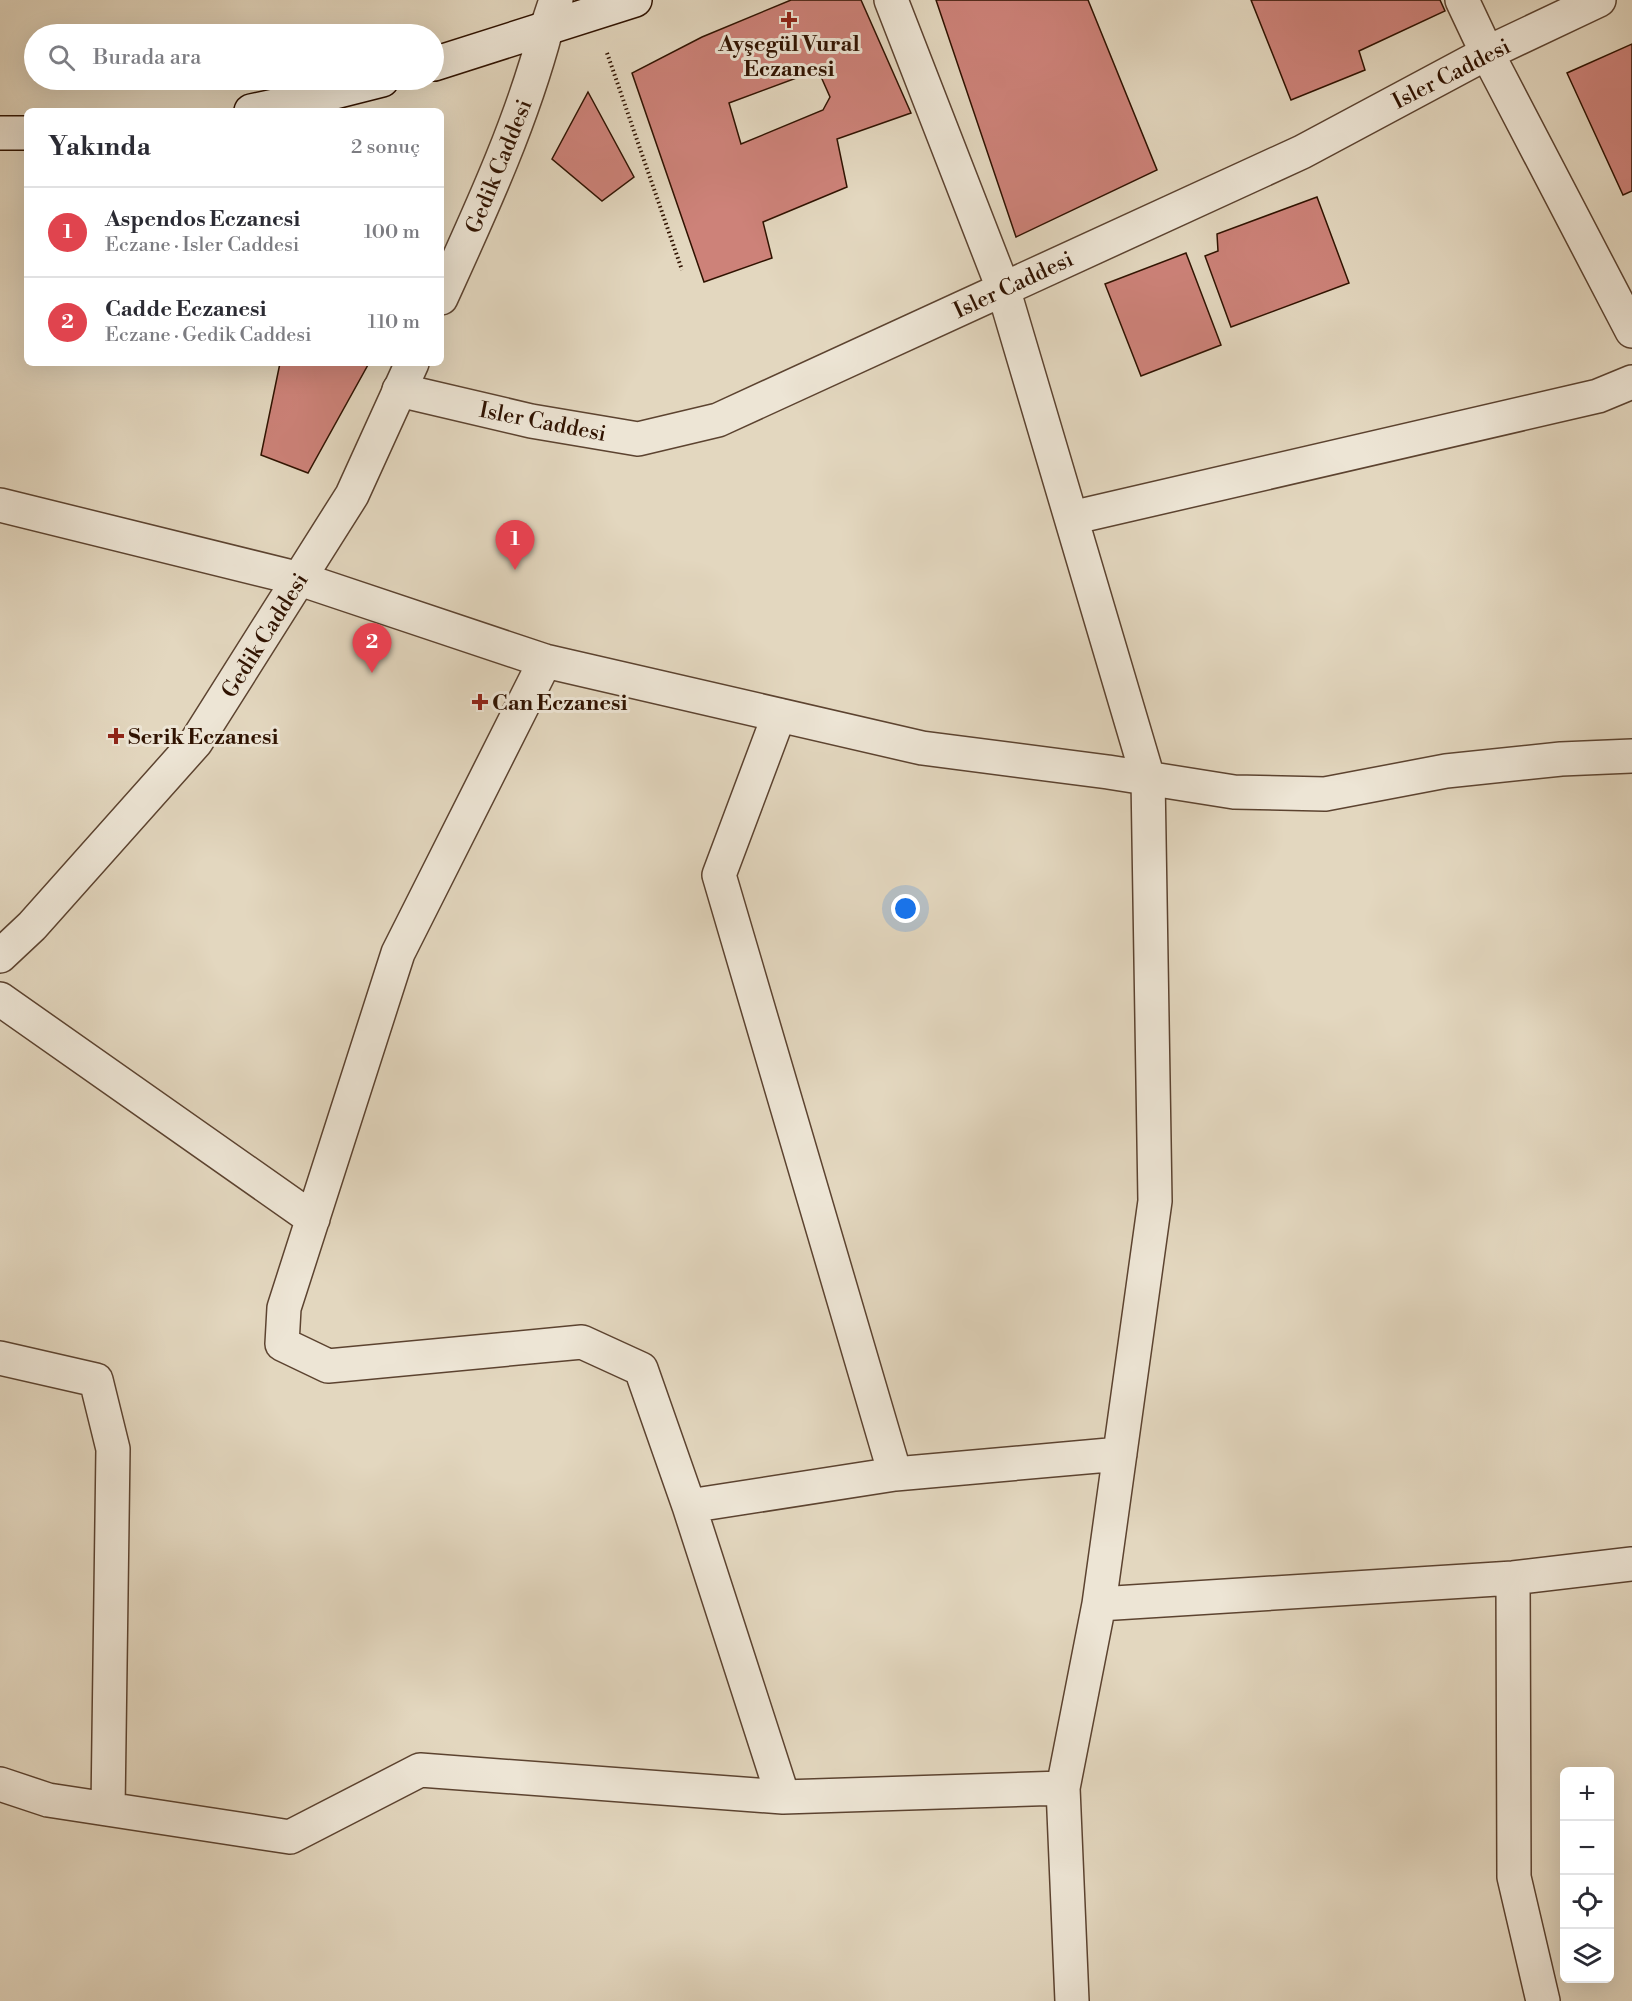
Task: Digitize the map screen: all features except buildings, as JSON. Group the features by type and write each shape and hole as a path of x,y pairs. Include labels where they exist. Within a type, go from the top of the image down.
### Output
{"street":[{"path":"444,60 551,15 635,0"},
{"path":"891,0 1004,288 1148,778 1155,1201 1099,1604 1063,1788 1072,2001"},
{"path":"1461,0 1632,331"},
{"name":"Isler Caddesi","path":"406,376 531,421 638,439 718,420 1302,152 1487,53 1599,0"},
{"name":"Gedik Caddesi","path":"444,291 498,173 528,92 551,15"},
{"path":"265,108 342,90"},
{"path":"0,133 24,133"},
{"name":"Gedik Caddesi","path":"0,956 32,926 196,742 352,495 406,376"},
{"path":"1071,518 1598,396 1632,382"},
{"path":"0,505 300,579 545,661 922,748 1148,778 1234,792 1325,794 1446,771 1562,759 1632,756"},
{"path":"545,661 398,953 284,1308 282,1344 328,1366 582,1342 641,1369 689,1506 783,1797"},
{"path":"779,715 719,875 895,1474"},
{"path":"0,999 313,1219"},
{"path":"0,1358 96,1380 113,1449 108,1809"},
{"path":"689,1506 895,1474 1120,1454"},
{"path":"1099,1604 1512,1578 1632,1564"},
{"path":"1512,1578 1514,1877 1543,2001"},
{"path":"0,1785 48,1800 290,1837 420,1770 783,1797 1063,1788"}],"path":[{"path":"607,53 682,270"}],"place":[{"name":"Ayşegül Vural Eczanesi","path":"789,20"},
{"name":"Aspendos Eczanesi","path":"515,570"},
{"name":"Cadde Eczanesi","path":"372,673"},
{"name":"Can Eczanesi","path":"480,702"},
{"name":"Serik Eczanesi","path":"116,736"}]}
